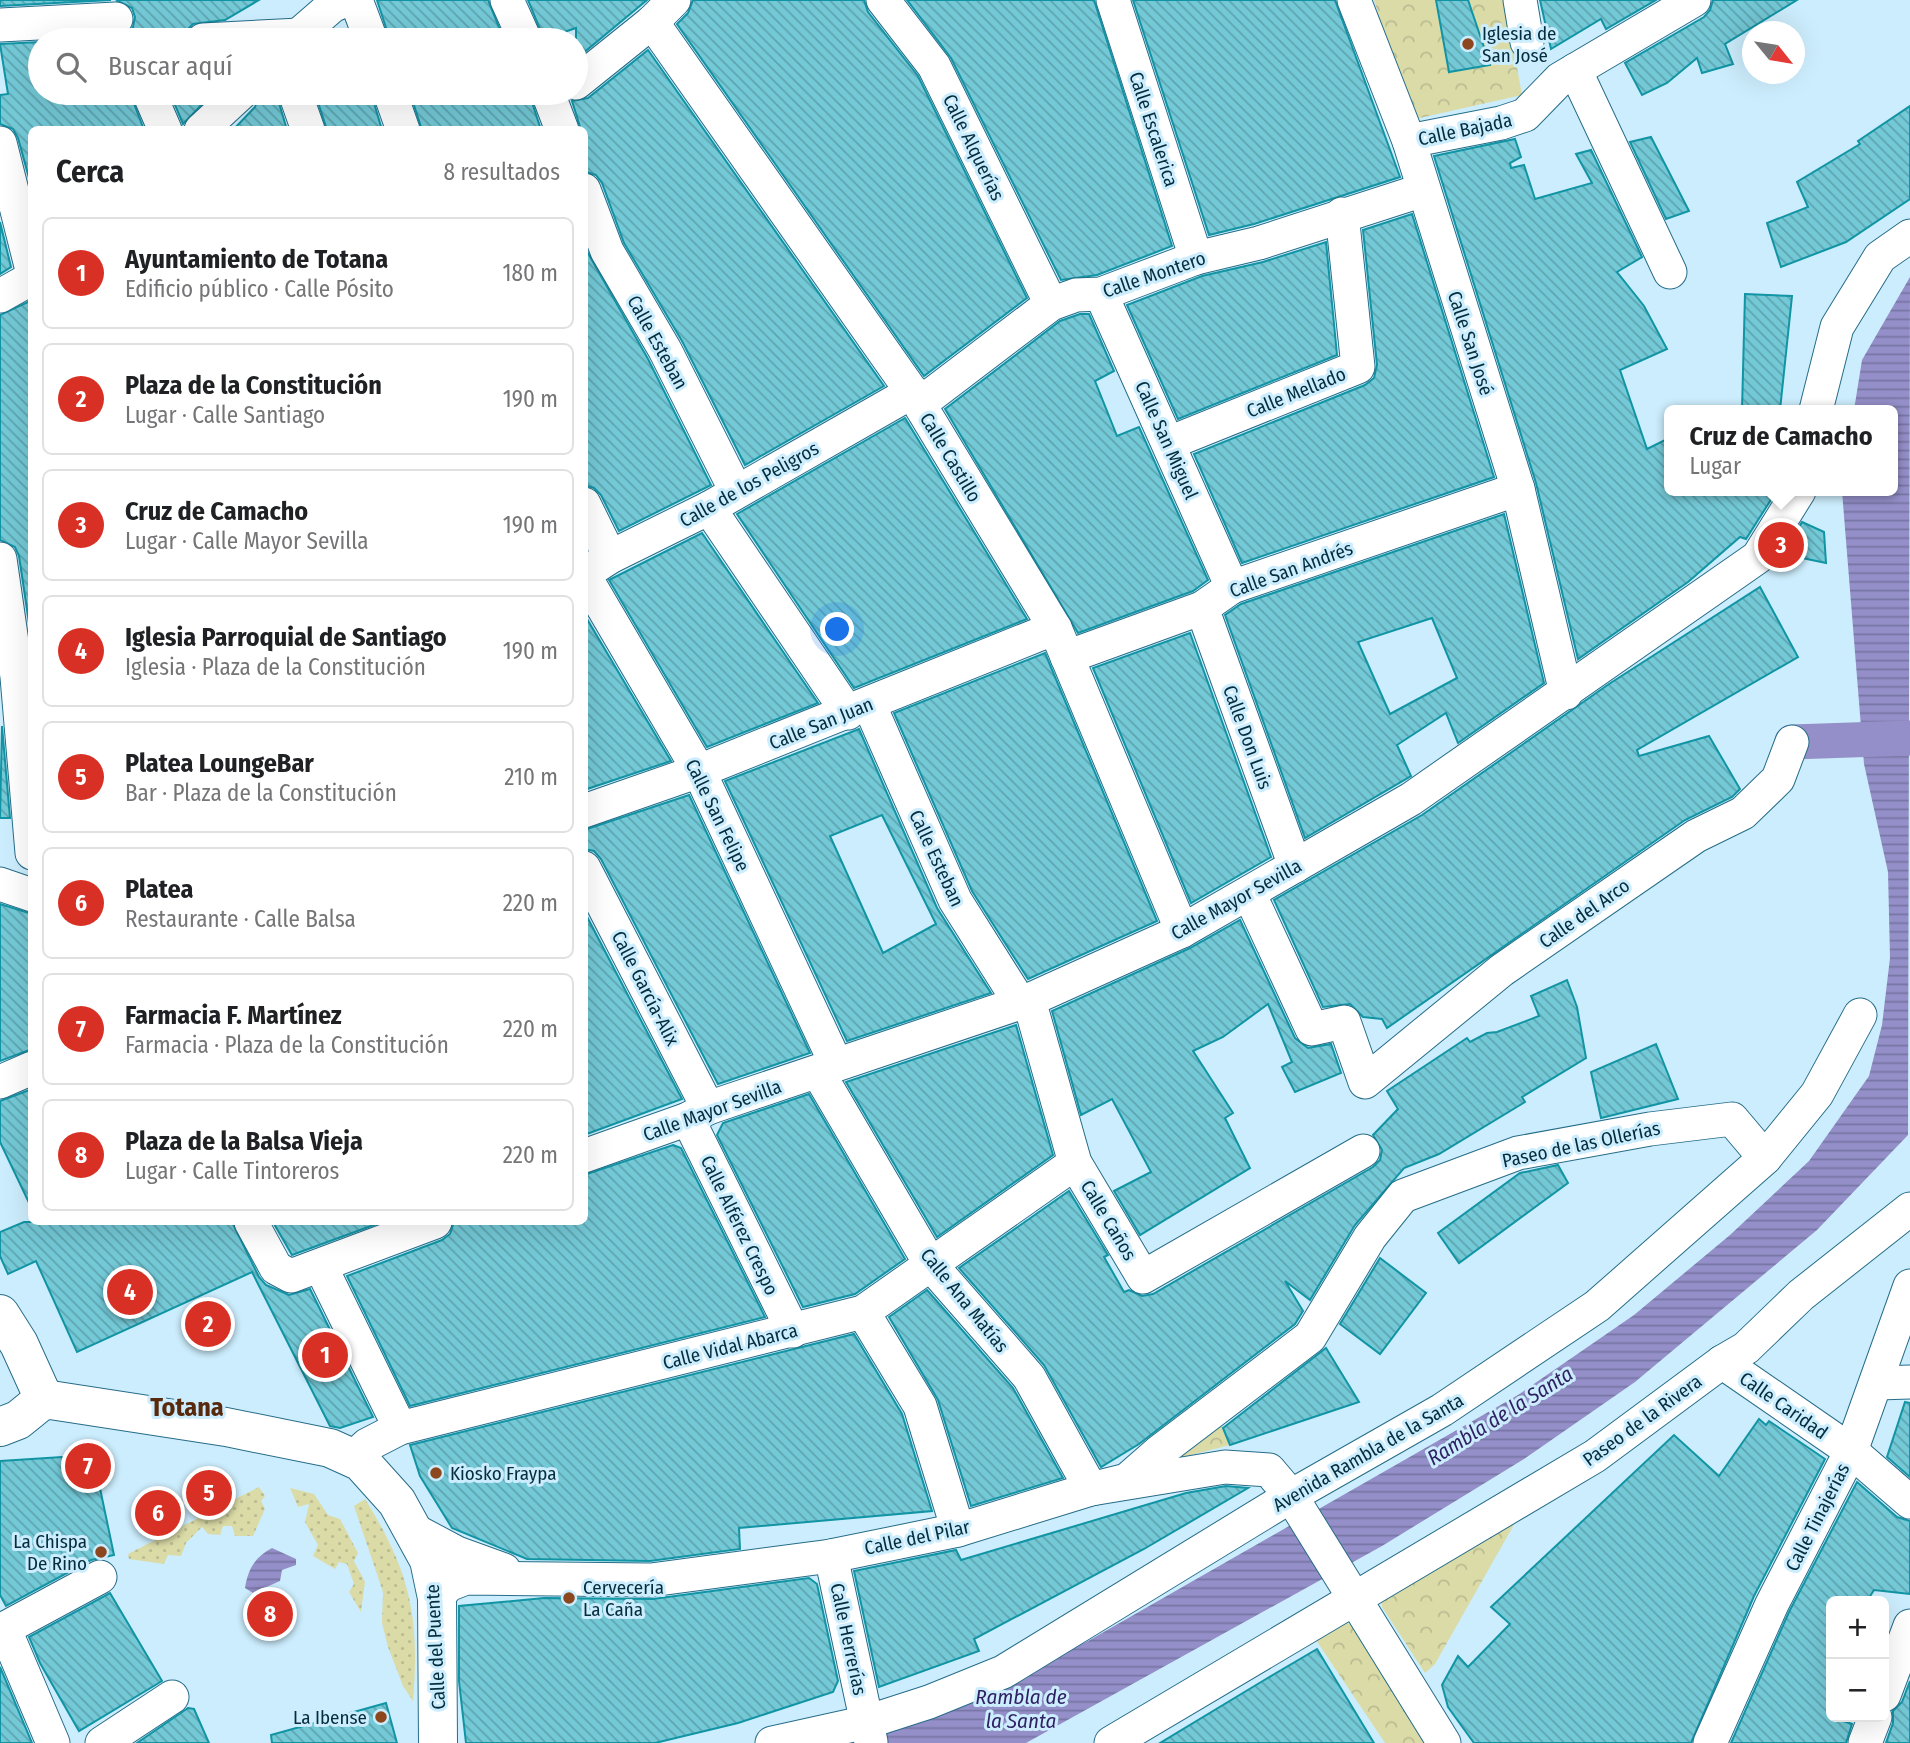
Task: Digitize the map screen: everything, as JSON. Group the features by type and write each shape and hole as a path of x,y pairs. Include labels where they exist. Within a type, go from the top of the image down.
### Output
{"street":[{"path":"507,0 520,28"},
{"name":"Calle Alquerías","path":"883,0 934,66 1051,304"},
{"name":"Calle Escalerica","path":"1113,0 1196,258"},
{"name":"Calle San José","path":"1354,0 1409,141 1518,489 1566,693"},
{"path":"1520,0 1527,43"},
{"name":"Calle Bajada","path":"1409,141 1502,123 1525,115 1560,79 1693,0"},
{"path":"308,28 341,2 362,28"},
{"path":"588,76 663,11"},
{"name":"Calle Castillo","path":"663,11 725,129 842,288 912,392 1061,643 1182,931"},
{"path":"0,25 118,20"},
{"path":"1575,70 1671,272"},
{"path":"154,105 163,126"},
{"path":"205,126 228,105"},
{"path":"299,105 307,126"},
{"path":"394,105 402,126"},
{"path":"0,143 28,254"},
{"name":"Calle Montero","path":"912,392 926,399 1051,304 1076,295 1101,294 1196,258 1259,243 1423,190"},
{"name":"Calle Esteban","path":"588,201 607,251 665,350 722,500 859,708 954,900 1024,1002"},
{"name":"Calle Mellado","path":"1169,443 1358,367 1342,214"},
{"path":"1817,405 1837,327 1881,257 1910,236"},
{"path":"0,296 28,280"},
{"name":"Calle San Miguel","path":"1101,294 1232,587"},
{"name":"Calle de los Peligros","path":"593,568 722,500 912,392"},
{"name":"Calle San Andrés","path":"1061,643 1202,608 1232,587 1518,489"},
{"name":"Calle Mayor Sevilla","path":"588,1155 827,1068 1024,1002 1182,931 1411,799 1758,557 1796,496"},
{"name":"Calle San Felipe","path":"588,532 593,568 699,771 827,1068"},
{"path":"0,559 24,675 28,764"},
{"name":"Calle Don Luis","path":"1202,608 1295,866"},
{"name":"Calle San Juan","path":"588,810 699,771 859,708 1061,643"},
{"name":"Calle del Arco","path":"1249,893 1312,1029 1344,1022 1365,1082 1503,970 1696,836 1743,813 1778,779 1792,742"},
{"name":"Calle García-Alix","path":"588,877 698,1114"},
{"path":"0,884 28,894"},
{"name":"Calle Caños","path":"1024,1002 1074,1163 1143,1277 1363,1152"},
{"name":"Avenida Rambla de la Santa","path":"772,1743 869,1732 929,1702 1003,1672 1291,1496 1442,1410 1597,1306 1765,1158 1817,1094 1860,1015"},
{"name":"Calle Ana Matías","path":"827,1068 931,1265 1029,1377 1091,1489"},
{"path":"0,1082 28,1070"},
{"name":"Calle Alférez Crespo","path":"698,1114 793,1331"},
{"name":"Paseo de las Ollerías","path":"1091,1489 1127,1480 1159,1452 1310,1337 1370,1237 1403,1196 1518,1153 1650,1129 1732,1119 1765,1158"},
{"name":"Calle Vidal Abarca","path":"367,1470 367,1445 400,1428 863,1312 1074,1163"},
{"name":"Paseo de la Rivera","path":"1353,1601 1595,1456 1722,1362 1746,1348 1801,1295 1910,1209"},
{"path":"253,1225 276,1268 291,1276 427,1225"},
{"path":"321,1267 400,1428"},
{"name":"Calle Tinajerías","path":"1710,1743 1772,1604 1851,1451 1894,1383 1910,1286"},
{"path":"863,1312 920,1406 958,1530"},
{"path":"0,1314 19,1344 44,1399"},
{"name":"Calle Caridad","path":"1722,1362 1851,1451 1910,1502"},
{"path":"0,1427 18,1420 44,1399 226,1427 330,1448 367,1470"},
{"name":"Calle del Pilar","path":"437,1598 447,1585 466,1577 651,1580 831,1556 958,1530 1091,1489 1225,1467 1269,1470 1291,1496 1353,1601 1444,1743"},
{"name":"Calle del Puente","path":"367,1470 412,1530 429,1560 437,1598 439,1743"},
{"name":"Calle del Pilar","path":"412,1530 457,1553 526,1578"},
{"name":"Calle Herrerías","path":"831,1556 869,1732"},
{"path":"52,1743 2,1630 100,1577"},
{"path":"1111,1743 1353,1601"},
{"path":"1889,1682 1910,1626"},
{"path":"111,1741 172,1697"},
{"path":"1865,1743 1873,1722"}],"green space":[{"path":"1374,0 1505,0 1522,95 1411,120"},
{"path":"1220,1421 1230,1445 1156,1464"},
{"path":"259,1487 265,1496 261,1501 265,1509 253,1536 235,1536 232,1526 223,1526 220,1535 208,1534 202,1527 186,1543 181,1556 168,1555 164,1564 129,1559 128,1554"},
{"path":"290,1488 314,1494 328,1515 340,1519 358,1553 354,1561 365,1582 361,1612 349,1592 354,1584 347,1564 339,1562 335,1569 313,1556 318,1545 305,1522 309,1504 298,1507"},
{"path":"365,1499 392,1549 408,1596 415,1644 413,1701 403,1686 388,1647 382,1623 383,1592 354,1506"},
{"path":"1520,1514 1435,1664 1425,1673 1382,1607 1382,1592"},
{"path":"1348,1623 1361,1631 1424,1743 1385,1743 1316,1640 1337,1624"}],"water":[{"name":"Rambla de la Santa","path":"1910,277 1908,1135 1817,1230 1635,1382 1524,1459 1382,1546 1026,1743 843,1743 934,1712 1088,1641 1518,1395 1634,1315 1730,1235 1809,1161 1869,1076 1882,1025 1890,958 1888,872 1864,764 1842,496 1898,496 1898,405 1855,405 1862,360"},
{"path":"272,1548 296,1559 296,1565 282,1570 280,1581 253,1593 245,1588 250,1569 261,1555"}],"building":[{"path":"0,0 111,0 0,6"},
{"path":"116,0 259,0 225,20 193,24 189,28 132,28 135,17 132,8"},
{"path":"377,0 488,0 499,28 386,28"},
{"path":"528,0 647,0 588,49 588,28 539,28"},
{"path":"693,0 864,0 868,12 918,76 1027,298 924,376 677,24 688,13"},
{"path":"907,0 1094,0 1172,246 1097,275 1061,280 951,58"},
{"path":"1133,0 1335,0 1400,177 1254,224 1209,235"},
{"name":"Iglesia de San José","path":"1436,0 1468,0 1490,65 1449,72"},
{"path":"1540,0 1656,0 1606,29 1601,19 1551,49"},
{"path":"1713,0 1797,0 1763,21 1742,21 1742,34 1725,44 1733,64 1702,73 1697,58 1667,83 1642,95 1625,63 1704,17"},
{"path":"28,43 28,105 135,105 142,126 28,126 28,174 18,138 13,129 0,124 0,95 8,94 0,44"},
{"path":"648,50 884,386 745,465 682,341 624,243 602,183 596,175 588,172 588,126 580,126 573,105 588,105 588,98"},
{"path":"175,105 201,105 183,124"},
{"path":"280,105 286,126 237,126 255,107"},
{"path":"319,105 375,105 381,126 326,126"},
{"path":"414,105 533,105 540,126 421,126"},
{"path":"1910,106 1910,199 1846,242 1781,267 1767,223 1808,207 1797,182 1860,144 1858,141"},
{"path":"1651,137 1689,211 1666,219 1630,142"},
{"path":"1515,139 1521,157 1510,163 1511,168 1524,165 1535,199 1592,183 1576,154 1591,150 1642,257 1617,272 1644,306 1667,349 1620,370 1647,449 1664,440 1664,496 1772,496 1746,539 1740,537 1688,582 1578,659 1536,483 1434,156"},
{"path":"1412,214 1494,477 1242,563 1194,454 1365,385 1374,378 1377,365 1363,230"},
{"path":"0,222 11,267 0,274"},
{"path":"1326,242 1337,355 1178,419 1127,305 1202,276 1263,262"},
{"path":"588,253 648,359 711,485 619,531 601,495 588,486"},
{"path":"1745,294 1792,296 1781,405 1742,405"},
{"path":"28,302 28,616 19,556 15,547 0,540 0,315"},
{"path":"1080,314 1089,314 1114,371 1095,381 1117,436 1139,427 1208,580 1193,591 1078,633 945,409 1060,321"},
{"path":"905,418 1027,619 854,688 737,514"},
{"path":"1504,514 1544,683 1458,743 1446,713 1397,745 1411,776 1305,838 1225,615 1241,604","holes":["1432,618 1457,678 1390,714 1358,642"]},
{"path":"1802,522 1824,532 1826,563 1783,554"},
{"path":"702,533 818,703 707,747 609,580"},
{"path":"1760,587 1798,657 1637,750 1639,756 1709,736 1740,789 1732,797 1685,820 1387,1028 1382,1019 1363,1017 1350,1004 1323,1007 1274,900 1422,815 1609,684"},
{"path":"588,621 671,761 588,789"},
{"path":"1190,633 1271,857 1191,903 1093,668"},
{"path":"1045,653 1157,921 1028,979 972,891 894,713"},
{"path":"2,726 10,818 0,818"},
{"path":"859,729 937,908 991,993 847,1041 725,781","holes":["882,815 936,924 883,953 830,836"]},
{"path":"689,795 810,1053 718,1084 601,859 594,851 588,850 588,829"},
{"path":"0,904 28,913 28,1050 0,1061"},
{"path":"588,919 682,1099 588,1134"},
{"path":"1240,920 1295,1038 1308,1048 1331,1044 1341,1073 1295,1092 1282,1067 1292,1062 1268,1004 1223,1037 1193,1051 1233,1113 1225,1118 1250,1168 1140,1235 1114,1191 1151,1172 1112,1099 1081,1115 1052,1011 1190,948"},
{"path":"1567,980 1577,1007 1586,1058 1522,1097 1525,1102 1439,1154 1404,1168 1355,1225 1310,1300 1285,1281 1303,1311 1295,1324 1139,1444 1101,1467 1044,1365 959,1268 1069,1191 1108,1255 1104,1257 1124,1292 1129,1290 1142,1296 1153,1294 1373,1167 1380,1160 1382,1150 1373,1135 1398,1109 1387,1091 1467,1038 1470,1042 1487,1033 1497,1032 1539,1016 1531,996"},
{"path":"1016,1025 1053,1155 937,1237 846,1082"},
{"path":"1656,1044 1678,1099 1601,1118 1591,1072"},
{"path":"28,1090 28,1201 0,1142 0,1101"},
{"path":"809,1094 905,1259 855,1294 803,1307 717,1135 723,1123"},
{"path":"673,1145 681,1148 765,1317 410,1406 347,1276 442,1240 450,1234 453,1225 588,1225 588,1174"},
{"path":"1558,1165 1568,1183 1459,1263 1438,1233 1520,1173"},
{"path":"24,1222 28,1222 28,1225 233,1225 259,1277 266,1285 289,1295 310,1289 373,1417 340,1428 330,1426 252,1272 77,1352 36,1261 8,1274 0,1256 0,1232"},
{"path":"275,1225 374,1225 292,1255"},
{"path":"1380,1258 1426,1293 1380,1354 1340,1324"},
{"path":"927,1290 1013,1388 1063,1478 971,1506 938,1400 889,1317"},
{"path":"854,1334 902,1414 932,1511 739,1528 740,1549 650,1561 527,1559 452,1528 420,1476 410,1445"},
{"path":"1326,1348 1359,1402 1230,1445 1223,1428"},
{"path":"1905,1402 1910,1403 1910,1477 1887,1457"},
{"path":"1759,1419 1766,1425 1769,1421 1825,1459 1754,1596 1691,1743 1474,1743 1448,1707 1442,1685 1458,1656 1468,1667 1510,1624 1491,1607 1674,1435 1719,1476"},
{"path":"93,1455 114,1555 91,1560 6,1606 0,1595 0,1461"},
{"path":"1857,1482 1897,1517 1910,1521 1910,1594 1874,1590 1870,1596 1826,1596 1826,1722 1852,1724 1846,1743 1731,1743 1789,1612"},
{"path":"1226,1486 1248,1488 1144,1549 974,1639 979,1651 879,1687 854,1571 956,1550 961,1560 1186,1493"},
{"path":"809,1578 817,1584 838,1681 833,1692 738,1723 655,1743 466,1743 459,1681 459,1606 544,1598 653,1599"},
{"path":"110,1593 162,1681 79,1731 40,1663 29,1637"},
{"path":"1317,1649 1374,1743 1160,1743 1266,1679"},
{"path":"0,1667 32,1743 0,1743"},
{"path":"1910,1681 1910,1743 1886,1743 1893,1723 1893,1711 1902,1702"},
{"path":"386,1703 397,1743 272,1743 271,1735"},
{"path":"188,1708 194,1709 209,1743 137,1743"}],"waterway":[{"path":"1792,742 1910,738"}],"place":[{"name":"Iglesia de San José","path":"1468,44"},
{"name":"Cruz de Camacho","path":"1781,545"},
{"name":"Iglesia Parroquial de Santiago","path":"130,1292"},
{"name":"Plaza de la Constitución","path":"208,1324"},
{"name":"Ayuntamiento de Totana","path":"325,1355"},
{"name":"Farmacia F. Martínez","path":"88,1466"},
{"name":"Kiosko Fraypa","path":"436,1473"},
{"name":"Platea LoungeBar","path":"209,1493"},
{"name":"Platea","path":"158,1513"},
{"name":"La Chispa De Rino","path":"101,1552"},
{"name":"Cervecería La Caña","path":"569,1598"},
{"name":"Plaza de la Balsa Vieja","path":"270,1614"},
{"name":"La Ibense","path":"381,1717"}],"district":[{"name":"Totana","path":"187,1407"}]}
